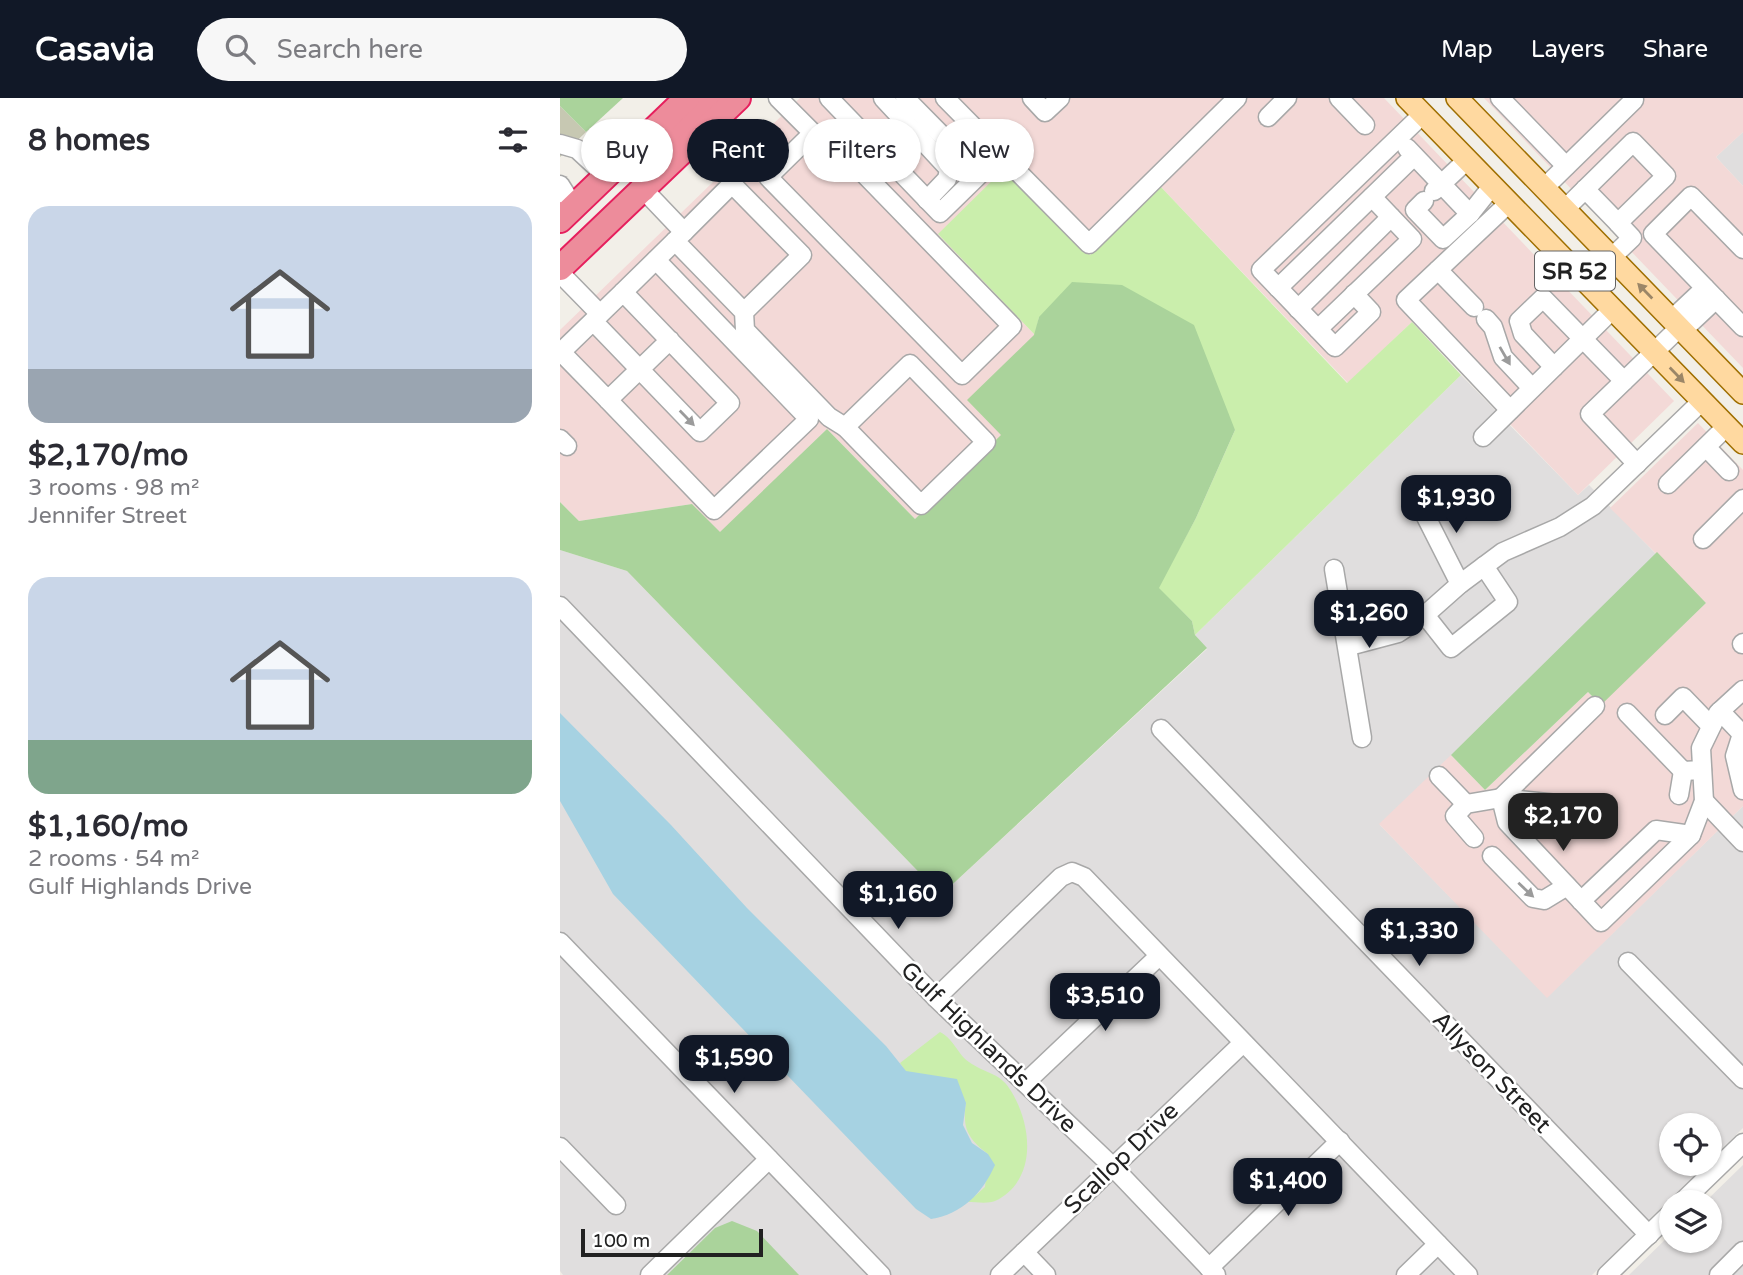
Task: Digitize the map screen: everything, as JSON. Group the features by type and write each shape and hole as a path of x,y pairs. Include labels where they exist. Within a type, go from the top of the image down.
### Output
{"highway":[{"path":"665,119 687,98"},
{"path":"643,189 652,156 712,98"},
{"path":"560,268 738,98"},
{"path":"567,214 600,182"},
{"path":"560,245 592,214 604,182"}],"main road":[{"name":"SR 52","path":"1407,98 1743,443"},
{"name":"SR 52","path":"1457,98 1743,393"}],"street":[{"path":"778,98 803,123"},
{"path":"828,98 940,213 980,174 911,100"},
{"path":"883,98 949,169 947,179 927,200"},
{"path":"945,98 1090,244 1237,98"},
{"path":"1032,98 1045,112 1060,98"},
{"path":"1268,117 1287,98"},
{"path":"1500,98 1566,166"},
{"path":"1348,100 1364,125"},
{"path":"1544,188 1634,100"},
{"path":"1354,294 1371,312 1335,347 1261,270 1423,114"},
{"path":"813,133 836,145 1012,326 962,375 768,177 813,133"},
{"path":"1398,138 1414,156 1433,192 1470,214"},
{"path":"1565,209 1633,142 1666,176 1618,223"},
{"path":"560,144 581,152"},
{"path":"1278,288 1414,156"},
{"path":"1467,160 1415,210 1443,239 1470,214 1493,186"},
{"path":"656,260 808,419 713,510 561,352 733,184 802,255 744,312"},
{"path":"560,186 567,214"},
{"path":"643,189 744,312 745,330 829,417 845,427 921,505 986,442 910,364 845,427"},
{"path":"1585,189 1632,237 1612,257"},
{"path":"1743,249 1691,196 1653,234 1743,327"},
{"path":"1318,329 1412,239 1372,197"},
{"path":"1509,203 1406,300 1510,410"},
{"path":"1298,309 1391,217"},
{"path":"1438,270 1493,327 1503,358 1532,388"},
{"path":"560,273 640,369 700,432 730,403 623,292"},
{"path":"1637,464 1590,414 1710,293"},
{"path":"1554,367 1523,334 1520,321 1543,298 1624,381"},
{"path":"1483,437 1613,309"},
{"path":"608,400 670,340"},
{"path":"1349,646 1398,633 1426,615 1460,584 1503,552 1560,527 1593,506 1702,401"},
{"path":"1668,484 1727,426"},
{"path":"1706,447 1730,471"},
{"path":"1703,539 1743,499"},
{"path":"1419,503 1460,584"},
{"path":"1426,615 1451,648 1508,602 1484,566"},
{"path":"1334,569 1349,646 1362,738"},
{"name":"Gulf Highlands Drive","path":"560,606 936,998 1112,1166 1213,1271"},
{"path":"1665,715 1683,697 1730,708"},
{"path":"1501,798 1595,706"},
{"path":"1501,798 1507,822 1601,922 1691,835 1704,801 1701,748 1730,708"},
{"path":"1730,708 1742,734 1735,756 1743,790"},
{"path":"1627,713 1683,771 1702,770"},
{"name":"Allyson Street","path":"1161,729 1649,1234"},
{"path":"1679,795 1683,771"},
{"path":"1439,776 1466,804"},
{"path":"1474,838 1455,816 1466,804 1501,798 1557,804"},
{"path":"1704,801 1743,842"},
{"path":"1581,901 1656,830 1691,835"},
{"path":"1492,856 1533,898 1544,900 1567,886"},
{"path":"936,998 1061,877 1072,872 1084,877 1468,1275"},
{"path":"560,942 881,1275"},
{"path":"1025,1083 1159,956"},
{"path":"1628,962 1743,1079"},
{"name":"Scallop Drive","path":"1000,1275 1243,1043"},
{"path":"1213,1271 1340,1140"},
{"path":"1694,1190 1743,1143"},
{"path":"560,1147 616,1205"},
{"path":"650,1275 769,1159"},
{"path":"1607,1275 1659,1224"},
{"path":"1406,1275 1438,1244"},
{"path":"1719,1275 1743,1251"},
{"path":"1024,1252 1046,1275"}],"shaded area":[{"path":"800,98 1384,98 1674,401 1578,495 1412,322 1348,383 1160,186 1089,255 938,234 1035,335 968,400 1002,435 915,519 827,429 720,533 692,504 579,521 560,502 560,330 713,182 789,182 789,119 778,119"},
{"path":"1484,98 1743,98 1743,132 1716,157 1743,186 1743,368"},
{"path":"560,106 581,127 581,137 560,157"},
{"path":"1743,132 1743,186 1716,157"},
{"path":"1461,375 1578,495 1589,485 1657,555 1380,825 1547,997 1743,806 1743,1128 1722,1148 1722,1113 1659,1113 1659,1176 1694,1176 1679,1190 1659,1190 1659,1210 1592,1275 563,1275 560,1271 560,550 627,571 941,895 1207,649 1195,635"},
{"path":"1698,423 1743,470 1743,806 1547,998 1379,824 1451,755 1485,790 1588,692 1600,705 1706,603 1610,508"},
{"path":"1743,1165 1743,1275 1629,1275 1659,1246 1659,1253 1722,1253 1722,1190 1717,1190"}],"green space":[{"path":"560,98 623,98 600,119 581,119 581,127 560,106"},
{"path":"991,182 1019,182 1090,255 1160,186 1347,383 1412,322 1461,375 1195,635 1192,621 1158,588 1196,518 1235,430 1039,317 1035,335 938,234"},
{"path":"1072,282 1122,285 1194,325 1235,430 1196,518 1159,588 1192,621 1195,635 1207,648 941,895 627,571 560,550 560,502 579,521 692,504 720,532 827,429 915,519 1001,435 967,400 1034,335 1039,317"},
{"path":"1657,552 1706,603 1601,705 1588,692 1485,790 1451,755"},
{"path":"940,1032 969,1062 1005,1083 1023,1117 1027,1149 1025,1165 1009,1192 992,1202 968,1202 985,1187 988,1154 968,1132 966,1103 906,1072 900,1063"},
{"path":"732,1221 757,1231 799,1275 667,1275 715,1228"}],"water":[{"path":"560,713 671,825 747,908 886,1046 906,1071 957,1079 966,1103 963,1125 972,1143 988,1154 995,1165 984,1185 970,1201 952,1213 931,1219 916,1209 613,894 560,801"}]}
